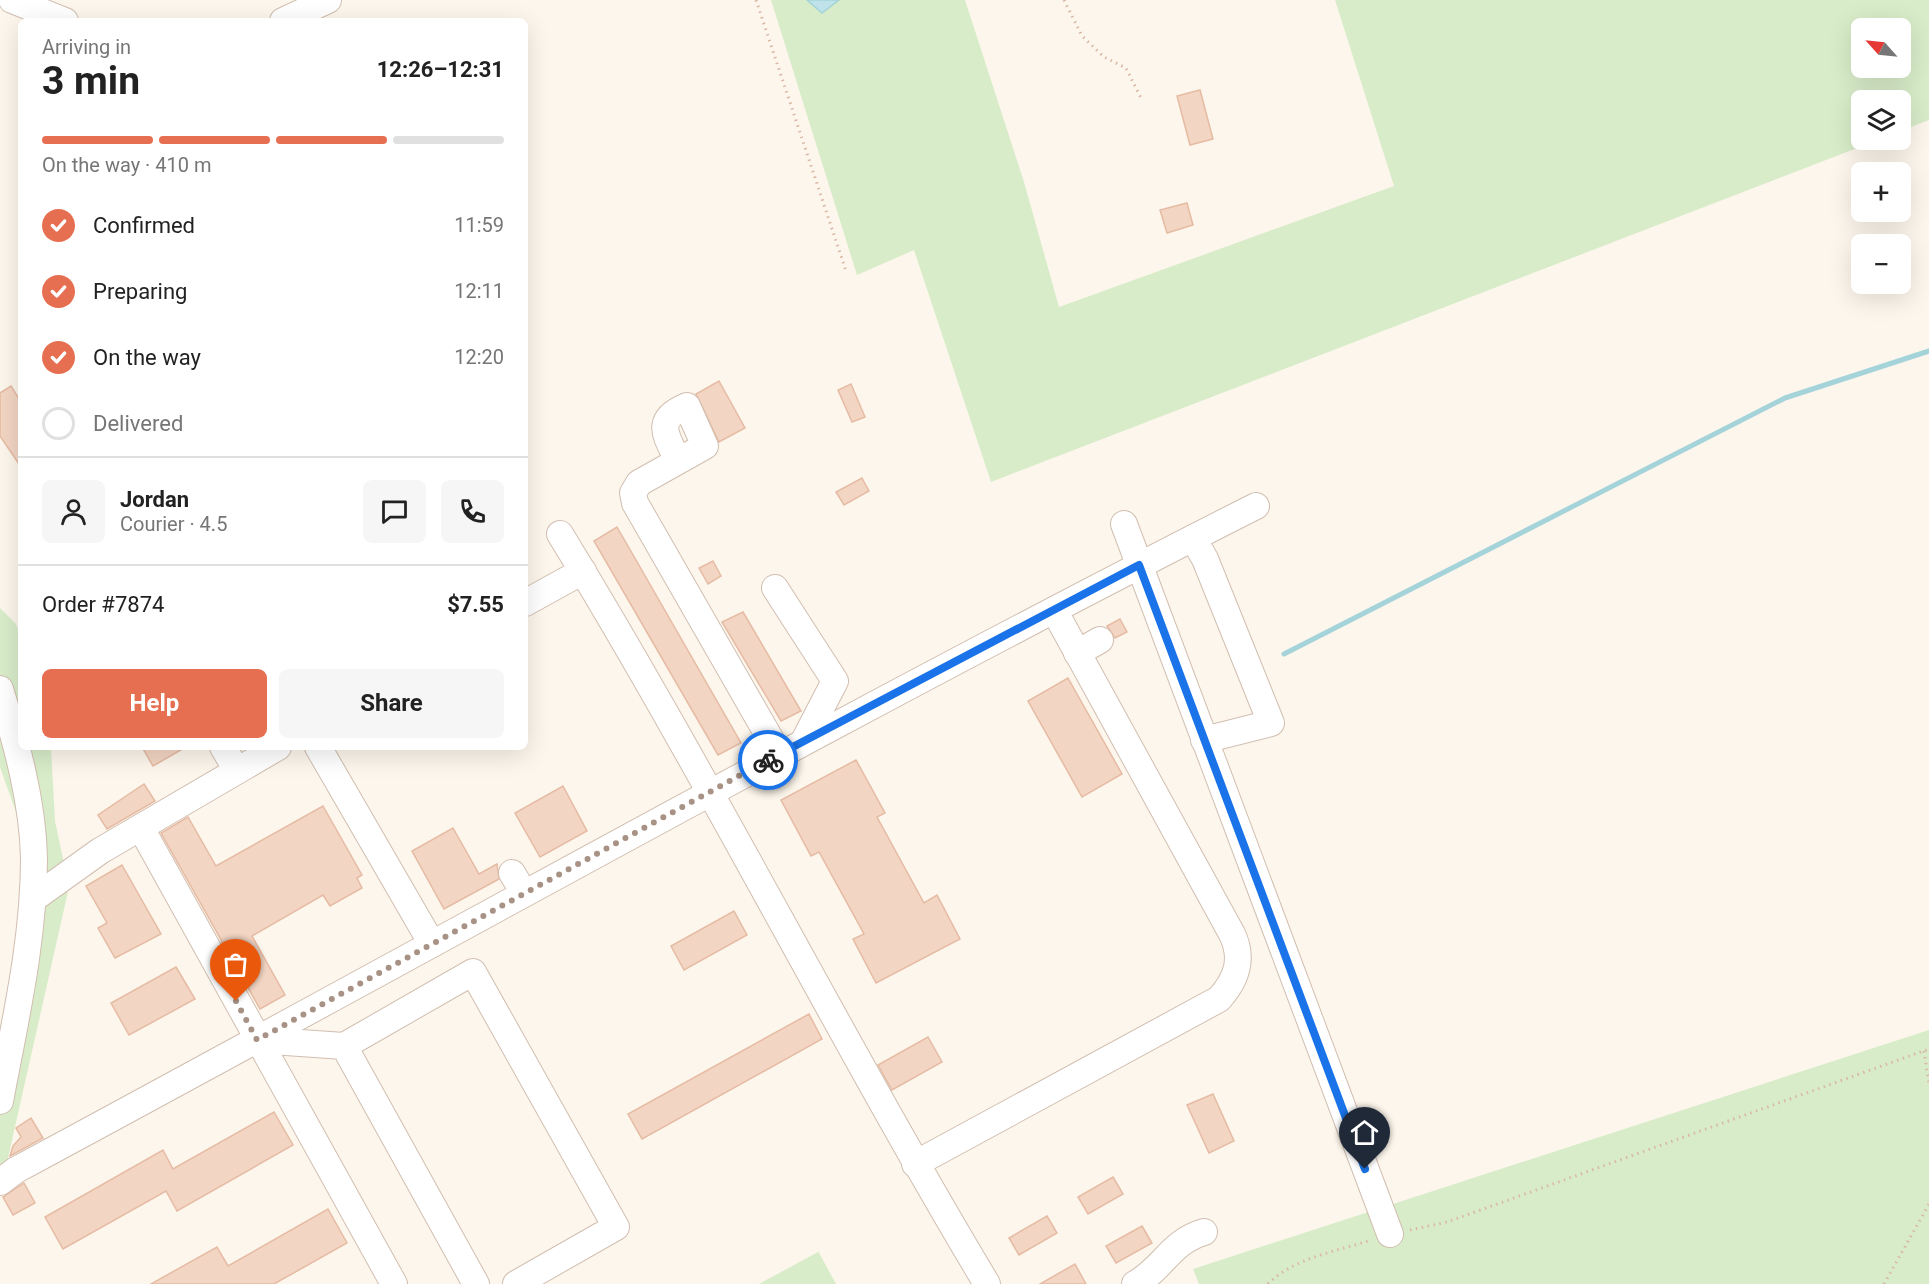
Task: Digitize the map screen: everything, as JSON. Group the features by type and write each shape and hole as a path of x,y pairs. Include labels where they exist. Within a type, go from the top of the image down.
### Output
{"street":[{"path":"289,18 328,0"},
{"path":"0,8 21,5 57,18"},
{"path":"678,461 639,483 633,493 635,503 779,754"},
{"path":"0,1182 16,1170 432,944 518,883 710,790 804,741 1048,606 1139,565 1256,506"},
{"path":"1124,524 1390,1234"},
{"path":"560,534 583,571 672,743 710,790 915,1164 987,1284"},
{"path":"1193,538 1205,559 1271,723 1204,740"},
{"path":"528,601 583,571"},
{"path":"775,588 835,681 804,741"},
{"path":"915,1164 1219,999 1235,976 1239,948 1232,934 1077,654 1048,606"},
{"path":"1077,654 1100,640"},
{"path":"0,689 31,824 33,899 29,946 0,1101"},
{"path":"225,750 236,769"},
{"path":"33,899 100,851 236,769 272,750"},
{"path":"320,750 432,944"},
{"path":"141,828 394,1284"},
{"path":"257,1040 344,1046 473,972 616,1227 516,1284"},
{"path":"344,1046 476,1284"},
{"path":"1135,1284 1158,1268 1187,1237 1204,1232"}],"path":[{"path":"756,0 846,271"},
{"path":"1064,0 1082,36 1104,57 1126,68 1141,98"},
{"path":"1268,1284 1279,1274 1297,1264 1390,1234 1447,1222 1929,1049"},
{"path":"1924,1051 1929,1084"},
{"path":"1884,1284 1929,1204"}],"green space":[{"path":"771,0 965,0 1024,182 1059,307 1394,186 1335,0 1929,0 1929,120 1911,127 1911,90 1851,90 1852,150 991,482 914,250 857,275"},
{"path":"0,608 16,624 18,629 18,750 51,750 55,821 69,887 8,1158 21,1180 0,1192 0,1029 19,926 23,867 18,818 0,767"},
{"path":"1929,1030 1929,1284 1199,1284 1193,1269"},
{"path":"818,1252 836,1284 759,1284"}],"water":[{"path":"807,0 839,0 822,13"}],"building":[{"path":"1200,90 1213,139 1190,145 1177,96"},
{"path":"1187,203 1193,225 1167,233 1160,210"},
{"path":"719,381 745,428 719,442 696,394"},
{"path":"851,384 865,417 852,422 838,390"},
{"path":"11,386 18,397 18,463 0,436 0,393"},
{"path":"862,478 869,491 844,505 836,492"},
{"path":"617,527 741,743 718,755 594,541"},
{"path":"713,561 721,576 708,584 699,568"},
{"path":"743,612 801,711 781,721 722,622"},
{"path":"1120,619 1127,632 1115,638 1107,626"},
{"path":"1068,678 1122,774 1082,797 1028,701"},
{"path":"144,750 181,750 153,766"},
{"path":"856,760 885,813 877,817 924,903 937,895 960,939 876,983 853,939 864,934 819,852 811,856 781,800"},
{"path":"144,784 155,801 107,829 98,815"},
{"path":"563,786 587,831 540,857 515,813"},
{"path":"323,806 362,875 357,878 362,888 330,906 323,895 252,936 285,995 260,1009 161,833 188,817 216,866"},
{"path":"453,828 479,874 497,864 499,879 444,909 412,851"},
{"path":"122,865 161,934 115,958 98,928 107,923 86,886"},
{"path":"734,911 747,935 684,970 671,946"},
{"path":"176,967 195,999 129,1035 111,1003"},
{"path":"809,1014 822,1039 642,1139 628,1114"},
{"path":"928,1037 942,1062 892,1090 878,1065"},
{"path":"1213,1094 1234,1141 1209,1153 1187,1105"},
{"path":"274,1112 293,1145 177,1211 166,1191 63,1249 45,1217 163,1150 173,1169"},
{"path":"31,1118 43,1138 10,1156 13,1146 21,1137 16,1128"},
{"path":"1113,1177 1123,1194 1088,1214 1078,1197"},
{"path":"24,1183 35,1203 13,1215 3,1197"},
{"path":"328,1209 347,1243 274,1284 151,1284 217,1247 228,1266"},
{"path":"1047,1216 1057,1233 1019,1255 1009,1238"},
{"path":"1142,1226 1152,1243 1116,1263 1106,1246"},
{"path":"1075,1264 1086,1284 1040,1284"}],"waterway":[{"path":"1284,654 1785,398 1929,351"}],"way so far":[{"path":"236,1001 257,1040 768,760"}],"route":[{"path":"768,760 1139,565 1365,1169"}]}
